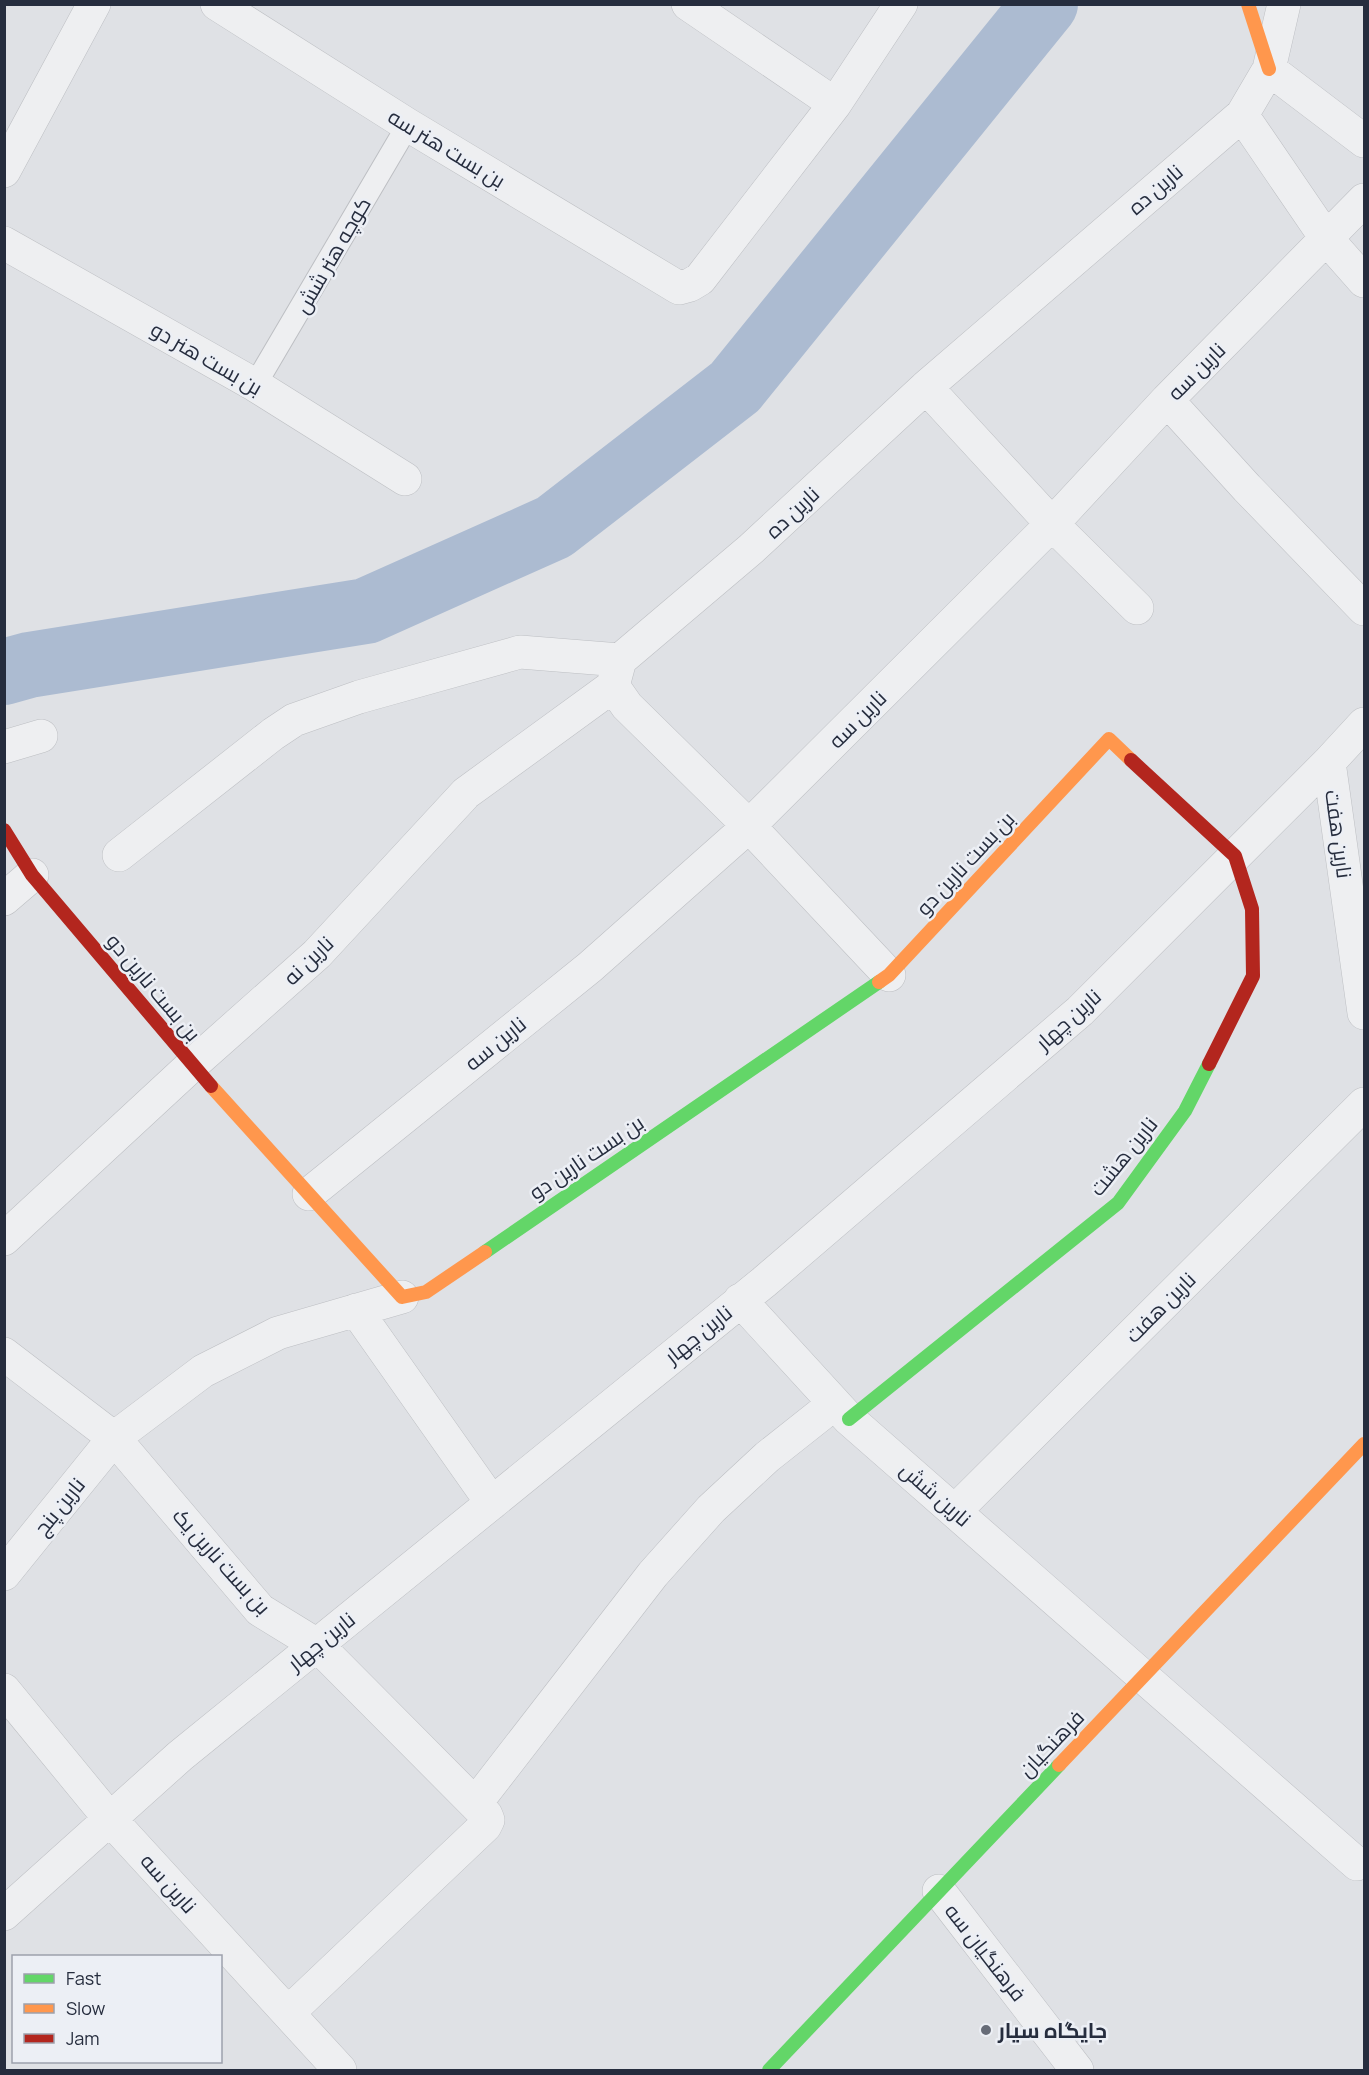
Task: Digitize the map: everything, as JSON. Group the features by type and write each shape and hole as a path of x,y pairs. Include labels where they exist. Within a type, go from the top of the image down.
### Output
{"street":[{"path":"4,171 94,4"},
{"name":"بن بست هنر سه","path":"218,4 408,125 679,288 700,279 835,104"},
{"path":"688,4 835,104 901,4"},
{"path":"1248,4 1269,69 1365,141"},
{"name":"نارین ده","path":"617,673 926,387 1242,115 1269,69 1284,4"},
{"path":"1242,115 1326,238 1365,281"},
{"name":"نارین سه","path":"309,1194 590,967 749,826 1052,524 1167,400 1365,200"},
{"name":"بن بست هنر دو","path":"4,243 255,385 405,479"},
{"path":"926,387 1052,524 1137,608"},
{"path":"1167,400 1247,488 1365,609"},
{"path":"119,855 294,720 359,697 520,652 617,673 627,706 749,826 889,975"},
{"name":"نارین نه","path":"4,1239 192,1065 317,954 466,793 617,673"},
{"name":"نارین چهار","path":"4,1914 180,1756 740,1300 1080,1011 1365,724"},
{"path":"4,747 41,736"},
{"name":"بن بست نارین دو","path":"4,830 32,875 192,1065 402,1297 426,1292 889,975 1109,739 1235,856"},
{"name":"نارین هفت","path":"1329,762 1365,1012"},
{"name":"نارین هشت","path":"842,1412 1118,1203 1185,1111 1253,976 1252,909 1235,856"},
{"path":"4,899 32,875"},
{"name":"نارین هفت","path":"956,1511 1365,1104"},
{"name":"نارین پنج","path":"4,1574 114,1437 203,1371 278,1333 402,1297"},
{"name":"نارین شش","path":"740,1300 842,1412 1357,1864"},
{"path":"356,1310 492,1503"},
{"name":"بن بست نارین یک","path":"4,1354 114,1437 260,1610 317,1645 482,1812"},
{"path":"288,2013 485,1826 482,1812 653,1574 711,1509 767,1457 842,1412"},
{"name":"فرهنگیان","path":"769,2070 1365,1444"},
{"name":"نارین سه","path":"4,1690 110,1819 340,2070"},
{"name":"فرهنگیان سه","path":"939,1891 1077,2070"}],"lane":[{"name":"کوچه هنر شش","path":"255,385 408,125"}],"waterway":[{"path":"4,672 29,665 366,611 554,527 735,387 1045,4"}],"traffic: fast":[{"path":"485,1252 879,982"},
{"path":"849,1419 1118,1203 1185,1111 1209,1064"},
{"path":"769,2070 1059,1765"}],"traffic: slow":[{"path":"1248,4 1269,69"},
{"path":"879,982 889,975 1109,739 1131,760"},
{"path":"211,1086 402,1297 426,1292 485,1252"},
{"path":"1059,1765 1364,1444"}],"traffic: jam":[{"path":"1131,760 1235,856 1252,909 1253,976 1209,1064"},
{"path":"4,830 32,875 211,1086"}],"place":[{"name":"جایگاه سیار","path":"986,2030"}]}
